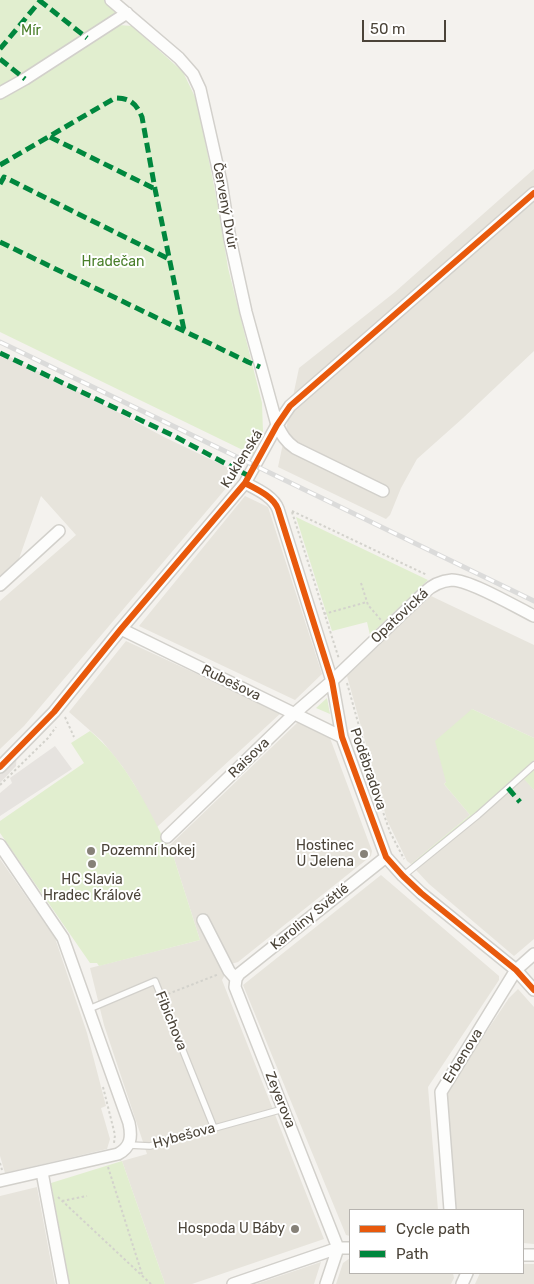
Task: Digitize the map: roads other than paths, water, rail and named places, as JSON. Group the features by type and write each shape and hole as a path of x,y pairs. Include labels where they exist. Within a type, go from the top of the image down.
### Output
{"street":[{"name":"Červený Dvůr","path":"111,0 179,58 193,74 200,89 221,182 230,239 246,312 277,425"},
{"path":"0,93 127,13"},
{"name":"Kuklenská","path":"0,767 54,712 121,629 245,483 277,425 290,406 534,193"},
{"path":"277,425 287,443 295,448 383,491"},
{"name":"Poděbradova","path":"245,483 269,497 276,504 332,681 342,737 386,856 402,876 516,970 534,990"},
{"path":"0,585 59,531"},
{"name":"Opatovická","path":"332,681 424,593 441,582 455,580 466,583 534,616"},
{"name":"Rubešova","path":"121,629 342,737"},
{"name":"Raisova","path":"167,837 295,713 332,681"},
{"path":"0,845 63,938 129,1123 131,1137 129,1145"},
{"name":"Karoliny Světlé","path":"232,975 239,974 386,856"},
{"name":"Zeyerova","path":"203,920 232,975 235,987 338,1248"},
{"name":"Erbenova","path":"450,1209 441,1092 516,970 534,954"},
{"name":"Hybešova","path":"2,1179 42,1172 118,1154 129,1145"},
{"path":"42,1172 63,1284"},
{"path":"234,1284 338,1248 349,1248"},
{"path":"326,1284 338,1248"}],"lane":[{"path":"402,876 478,815 534,765"},
{"name":"Fibichova","path":"89,1009 155,981 214,1128"},
{"name":"Hybešova","path":"129,1145 150,1146 283,1109"}],"railway":[{"path":"0,342 534,601"}],"place":[{"name":"Pozemní hokej","path":"91,851"},
{"name":"Hostinec U Jelena","path":"364,854"},
{"name":"HC Slavia Hradec Králové","path":"92,864"},
{"name":"Hospoda U Báby","path":"295,1229"}],"park label":[{"name":"Mír","path":"31,31"},
{"name":"Hradečan","path":"113,262"}]}
